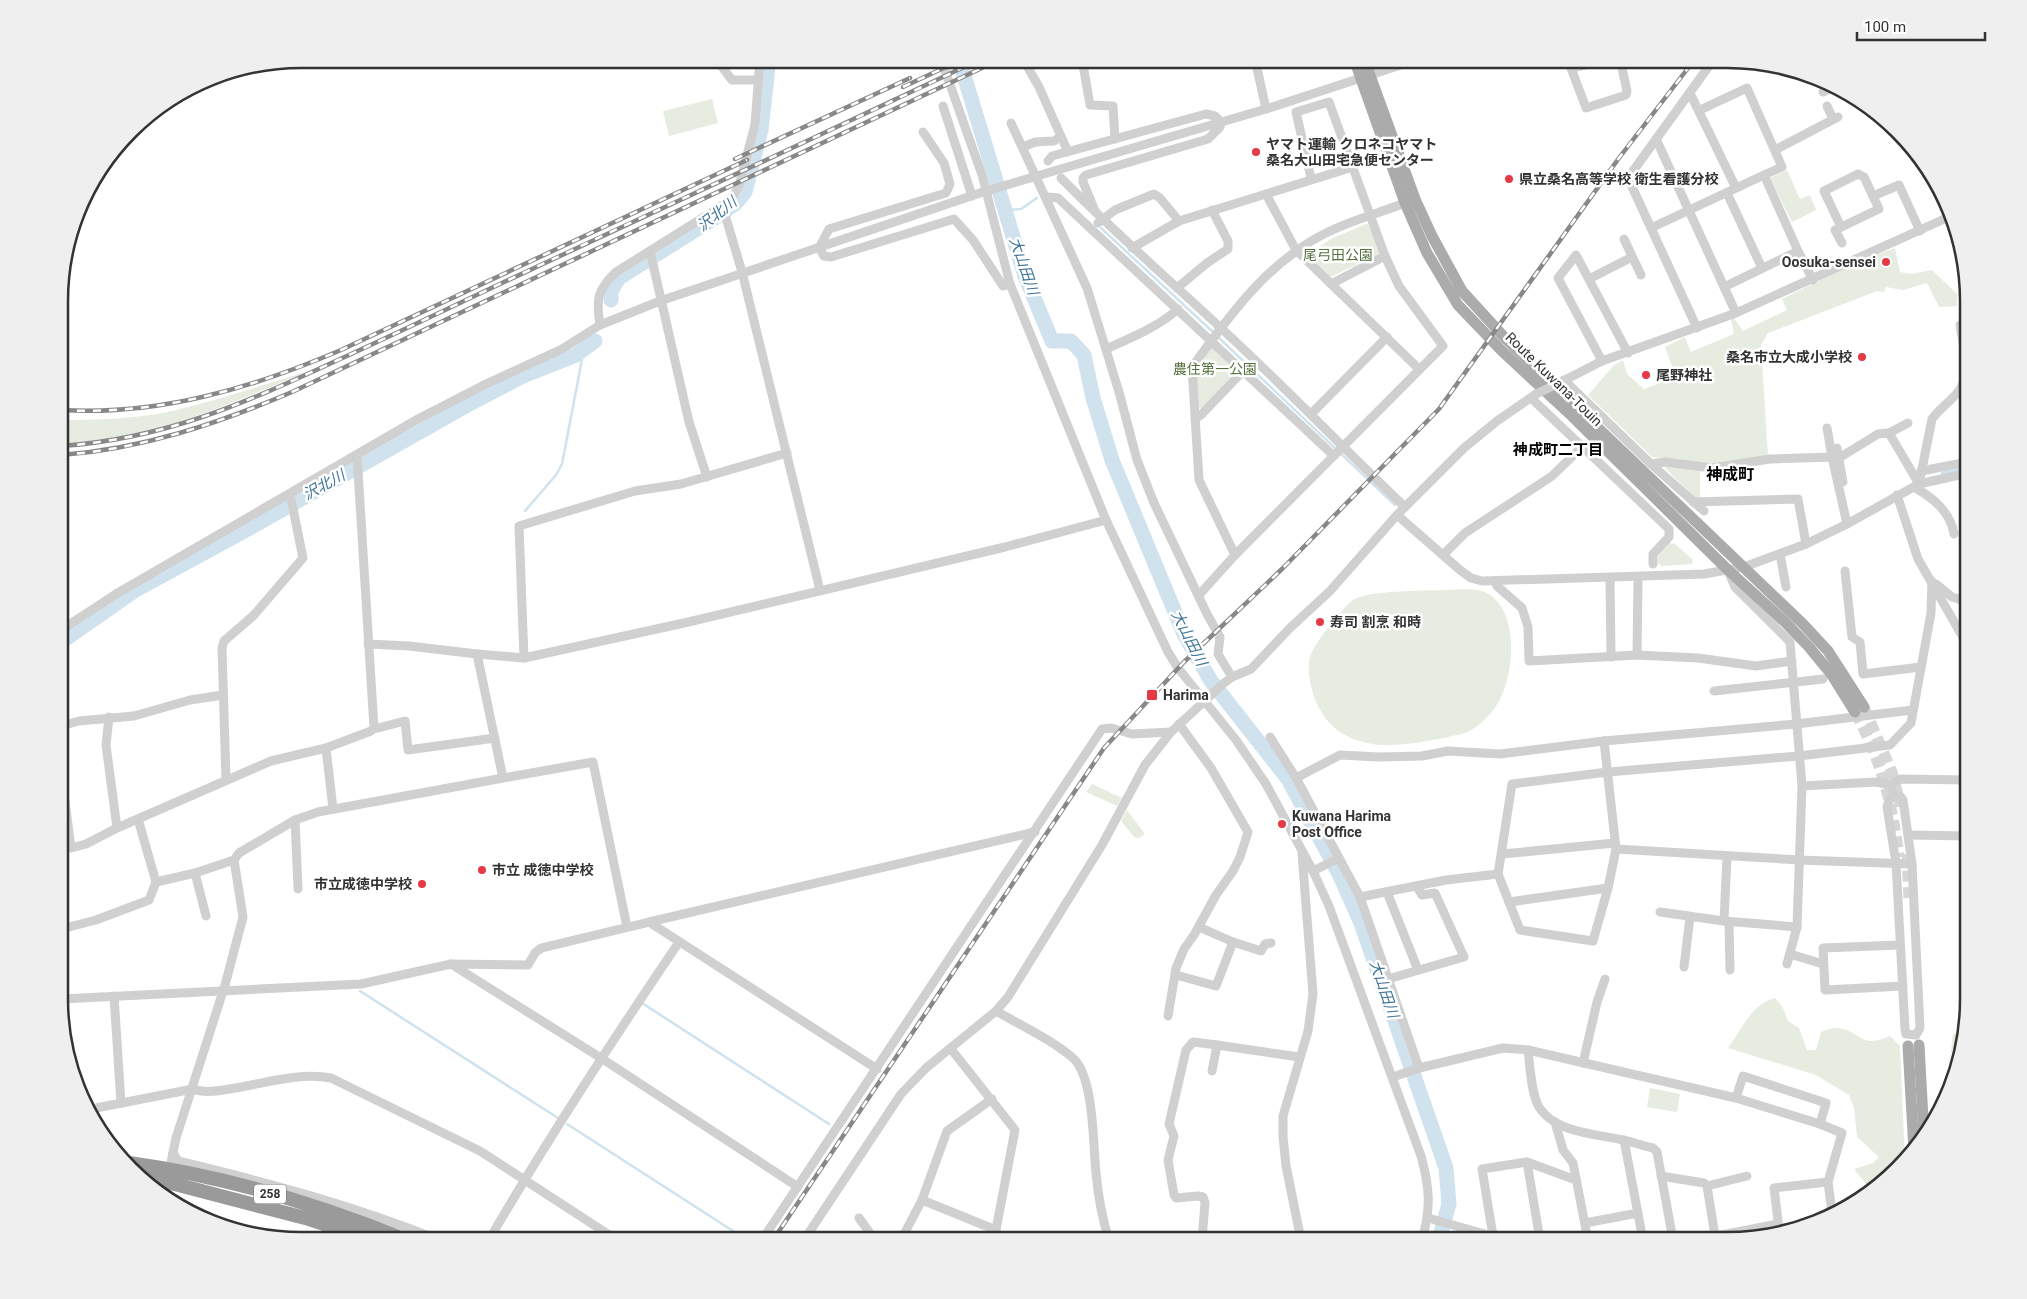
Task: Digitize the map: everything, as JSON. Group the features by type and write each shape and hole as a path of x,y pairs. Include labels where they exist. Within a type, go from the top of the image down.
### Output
{"highway":[{"name":"258","path":"139,1166 349,1232"},
{"name":"258","path":"152,1178 168,1175 270,1194 361,1222 386,1232"}],"main road":[{"name":"Route Kuwana-Touin","path":"1360,68 1366,76"},
{"name":"Route Kuwana-Touin","path":"1365,68 1366,76 1427,252 1458,305 1728,570 1810,647 1860,709 1828,651 1803,624 1510,343 1462,291 1432,236 1410,201"},
{"path":"1914,1136 1914,1045 1923,1124"}],"street":[{"path":"723,68 732,80 758,80"},
{"path":"600,325 596,305 605,282 616,272 651,256 720,208 739,186 754,124 761,68"},
{"path":"944,68 982,175 1010,284 1106,520 1168,652 1178,668 1206,699 1266,784 1302,852 1315,870 1395,1076 1427,1179 1432,1219 1426,1232"},
{"path":"1028,68 1039,87 1068,152"},
{"path":"1084,68 1090,105 1113,106 1115,139"},
{"path":"1257,68 1266,109"},
{"path":"68,625 116,594 291,500 426,415 486,384 562,349 600,325 660,301 742,272 983,192 1266,109 1391,68"},
{"path":"1571,68 1586,108 1626,94 1622,68"},
{"path":"1628,178 1708,68"},
{"path":"1651,228 1782,167 1747,88 1700,110"},
{"path":"1690,92 1736,188"},
{"path":"1199,595 1235,555 1443,346 1399,286 1385,256 1329,102 1296,112 1311,178"},
{"path":"943,106 972,196"},
{"path":"1775,150 1836,118 1827,106"},
{"path":"1048,161 1052,156 1206,114 1215,116 1221,122"},
{"path":"1099,218 1083,182 1083,178 1086,175 1208,139 1220,127 1221,122"},
{"path":"1011,123 1023,147 1032,177 1046,197 1087,288 1106,348 1136,460 1161,521 1199,595 1206,614 1220,637 1218,654 1232,677"},
{"path":"819,248 829,230 946,193 950,184 944,163 923,132"},
{"path":"1023,147 1035,142 1054,141 1060,137"},
{"path":"1656,139 1736,313"},
{"path":"1132,248 1178,221 1311,178 1353,167"},
{"path":"1610,173 1628,178 1697,328"},
{"path":"1841,227 1824,191 1858,174 1862,174 1879,209 1835,230 1842,243"},
{"path":"1764,175 1813,280"},
{"path":"1061,178 1099,218 1177,288 1244,370 1404,507"},
{"path":"1873,196 1902,184 1920,231"},
{"path":"1727,193 1762,268"},
{"path":"1093,230 1099,218 1154,194 1178,221"},
{"path":"1266,194 1296,250 1419,369"},
{"path":"1046,197 1058,198 1178,308 1216,334 1312,413 1339,451"},
{"path":"1235,555 1199,480 1192,367 1260,280 1296,250 1329,231 1370,214 1410,201"},
{"path":"720,208 726,218 742,272 820,590"},
{"path":"1177,288 1207,262 1228,249 1228,241 1212,210"},
{"path":"819,248 824,256 831,257 954,219 973,240 1003,286 1010,284"},
{"path":"809,1232 868,1140 901,1094 926,1068 996,1011 1028,966 1039,944 1102,845 1145,765 1171,732 1224,683 1232,677 1251,669 1290,628 1330,591 1404,507 1464,448 1497,421 1534,396 1561,381 1602,362 1736,313 1813,280 1945,219"},
{"path":"1624,239 1641,275"},
{"path":"1724,287 1798,251"},
{"path":"1602,362 1558,278 1576,255 1628,353"},
{"path":"651,256 689,422 707,477"},
{"path":"1331,284 1385,256"},
{"path":"1589,279 1632,257"},
{"path":"1106,348 1134,337 1169,317 1178,308"},
{"path":"1312,413 1387,337"},
{"path":"1194,419 1202,414 1244,370"},
{"path":"1561,381 1704,511"},
{"path":"1917,486 1932,419 1960,389"},
{"path":"1534,396 1582,447 1669,529 1669,537 1653,554 1653,564"},
{"path":"1651,464 1665,462 1712,468 1770,459 1835,458 1878,434 1889,433 1908,423"},
{"path":"1827,428 1849,523"},
{"path":"1889,433 1917,486 1938,503 1950,521 1954,534"},
{"path":"1443,555 1464,533 1552,476 1582,447"},
{"path":"1835,458 1837,448"},
{"path":"524,658 518,526 635,491 681,484 787,453"},
{"path":"358,458 374,728"},
{"path":"1921,471 1960,464"},
{"path":"1952,465 1954,476"},
{"path":"1397,515 1471,578 1482,581 1638,578 1704,574 1744,567 1806,544 1917,486 1960,475"},
{"path":"1897,495 1918,559 1960,632"},
{"path":"1693,502 1798,499 1806,544"},
{"path":"226,780 222,648 224,641 253,616 304,558 291,500"},
{"path":"368,644 409,646 524,658 1005,547 1106,520"},
{"path":"1780,554 1786,587"},
{"path":"1728,570 1735,587 1790,642 1802,786 1797,927 1787,964"},
{"path":"1845,570 1852,637 1860,642 1863,674 1921,667"},
{"path":"1610,578 1612,657"},
{"path":"1637,655 1638,578"},
{"path":"1495,581 1497,586 1522,608 1528,628 1529,661 1637,655 1698,658 1756,666 1792,661"},
{"path":"1932,581 1952,597 1960,600"},
{"path":"1604,740 1608,772 1615,846 1608,888 1593,941 1520,930 1498,874 1512,784 1608,772 1799,756 1890,745 1911,723 1931,613 1932,581"},
{"path":"477,654 503,778"},
{"path":"1714,691 1823,680"},
{"path":"68,725 109,717 134,716 190,700 223,695"},
{"path":"1296,778 1340,755 1379,757 1422,756 1448,751 1500,754 1604,740 1796,724 1913,710"},
{"path":"109,717 106,745 117,828"},
{"path":"68,825 71,848 86,844 117,828 271,761 326,748 357,737 374,728 405,721 408,750 495,738"},
{"path":"1168,1016 1176,968 1184,948 1199,927 1216,894 1234,871 1248,832 1211,768 1179,724"},
{"path":"767,1232 1102,730 1111,728 1132,734 1171,732"},
{"path":"1270,737 1296,778 1360,897 1418,1068"},
{"path":"326,748 333,810"},
{"path":"156,882 195,873 234,860 239,853 295,820 318,812 593,762 626,927"},
{"path":"1802,786 1876,782 1891,785 1902,779 1960,780"},
{"path":"1891,785 1894,796"},
{"path":"1894,796 1900,796 1903,800 1912,864 1920,1028 1916,1035 1906,1034 1904,1029 1896,864 1887,808 1889,800 1894,796"},
{"path":"68,927 96,920 149,900 156,882 138,819"},
{"path":"295,820 298,889"},
{"path":"68,999 361,984 451,964 528,965 535,953 541,948 1034,832"},
{"path":"1909,835 1960,836"},
{"path":"1502,854 1615,846 1727,856 1912,864"},
{"path":"1299,1232 1286,1166 1283,1116 1308,1031 1313,994 1302,852"},
{"path":"1727,856 1726,922 1730,970"},
{"path":"1315,870 1338,859"},
{"path":"167,1189 173,1153 223,991 243,917 234,860"},
{"path":"195,873 206,916"},
{"path":"1360,897 1446,880 1498,874"},
{"path":"1388,979 1464,956 1435,893 1422,895 1417,887"},
{"path":"1509,902 1608,888"},
{"path":"1387,892 1418,970"},
{"path":"1660,912 1726,922 1797,927"},
{"path":"1684,967 1690,917"},
{"path":"648,922 877,1069"},
{"path":"1199,927 1233,942 1261,951 1265,944 1271,943"},
{"path":"494,1232 600,1058 679,942"},
{"path":"1176,975 1216,986 1233,942"},
{"path":"1900,946 1824,948 1823,964 1825,990 1903,986"},
{"path":"1790,954 1823,964"},
{"path":"451,964 798,1187"},
{"path":"1583,1063 1597,1002 1605,979"},
{"path":"114,996 121,1103"},
{"path":"996,1011 1061,1050 1082,1069 1091,1117 1099,1195 1106,1232"},
{"path":"1203,1232 1205,1203 1203,1197 1176,1198 1168,1160 1174,1136 1169,1124 1186,1050 1193,1042 1299,1057"},
{"path":"1212,1071 1218,1045"},
{"path":"1395,1076 1418,1068 1503,1048 1528,1050 1736,1098 1820,1124 1842,1133 1828,1182 1831,1206"},
{"path":"922,1200 996,1230 1015,1130 951,1049"},
{"path":"1528,1050 1539,1108 1555,1122 1564,1128 1583,1134 1624,1140 1653,1148 1657,1152 1672,1232"},
{"path":"95,1108 193,1089 200,1092 219,1091 308,1076 331,1078 480,1151 605,1232"},
{"path":"1736,1098 1743,1076 1826,1103 1820,1124"},
{"path":"906,1232 922,1200 947,1131 992,1099"},
{"path":"1555,1122 1563,1150 1573,1163 1587,1232"},
{"path":"1624,1140 1642,1232"},
{"path":"173,1153 178,1161 254,1179 355,1210 417,1232"},
{"path":"1492,1232 1482,1170 1527,1162 1576,1180"},
{"path":"1527,1162 1539,1232"},
{"path":"1661,1176 1699,1181 1707,1186 1717,1232"},
{"path":"1707,1186 1747,1176"},
{"path":"1778,1226 1774,1188 1828,1182"},
{"path":"1585,1223 1638,1213"},
{"path":"859,1218 869,1232"},
{"path":"1432,1219 1458,1226 1470,1232"}],"green space":[{"path":"712,99 718,123 669,136 663,111"},
{"path":"1787,170 1800,199 1810,195 1816,210 1792,222 1770,178"},
{"name":"尾弓田公園","path":"1366,224 1371,225 1380,252 1378,255 1330,277 1306,255 1333,238"},
{"path":"1895,248 1900,272 1911,274 1932,270 1957,294 1957,306 1939,307 1927,283 1903,290 1886,287 1884,292 1877,291 1768,333 1761,345 1768,456 1712,464 1652,457 1588,395 1614,365 1623,360 1627,374 1644,389 1676,377 1665,347 1685,337 1691,352 1734,334 1731,320 1734,318 1743,331 1787,310 1782,299 1861,260"},
{"name":"農住第一公園","path":"1211,347 1237,365 1236,371 1202,409 1198,407 1195,369"},
{"path":"312,370 219,408 162,427 112,438 68,443 68,420 158,414 225,397"},
{"path":"1666,466 1700,470 1700,498 1695,498 1665,468"},
{"path":"1669,543 1675,544 1693,560 1692,564 1661,566 1658,563 1658,555"},
{"path":"1471,590 1489,594 1494,598 1502,608 1510,633 1510,662 1504,690 1493,710 1481,723 1472,730 1449,737 1390,745 1356,740 1343,734 1327,720 1313,694 1309,675 1310,657 1312,651 1329,627 1348,604 1353,600 1371,594"},
{"path":"1092,784 1122,798 1117,806 1086,792"},
{"path":"1127,810 1145,834 1139,838 1134,837 1121,821"},
{"path":"1775,998 1783,1008 1788,1021 1799,1028 1807,1050 1816,1050 1821,1032 1837,1028 1845,1029 1861,1038 1872,1041 1890,1036 1900,1046 1904,1149 1880,1174 1866,1184 1854,1169 1873,1163 1879,1157 1857,1137 1854,1108 1849,1095 1816,1075 1728,1048 1748,1018 1767,1001"},
{"path":"1957,1033 1952,1058 1951,1051 1953,1034"},
{"path":"1650,1088 1680,1094 1677,1112 1647,1107"}],"waterway":[{"name":"沢北川","path":"611,300 611,291 619,278 713,219 736,203 745,192 761,130 768,68"},
{"name":"大山田川","path":"962,68 1025,276 1052,341 1071,341 1084,355 1093,398 1112,460 1184,634 1211,681 1288,779 1339,874 1361,923 1446,1168 1449,1204 1441,1232"},
{"path":"1006,210 1021,209 1037,198"},
{"path":"1101,228 1214,333"},
{"path":"1218,337 1395,505"},
{"name":"沢北川","path":"68,637 134,591 471,403 523,376 576,355 595,341"},
{"path":"525,511 556,475 562,464 584,349"},
{"path":"1942,473 1960,470"},
{"path":"360,991 558,1118"},
{"path":"642,1003 829,1124"},
{"path":"567,1124 735,1232"}],"tunnel":[{"path":"1864,707 1892,772 1901,806"},
{"path":"1855,712 1872,747 1884,782 1893,819 1899,857"},
{"path":"1907,854 1909,898"}],"railway":[{"path":"903,87 944,68"},
{"path":"68,445 135,436 170,427 270,391 962,68"},
{"path":"68,454 150,441 264,404 982,68"},
{"path":"778,1232 1104,748 1184,662 1282,569 1439,409 1619,158 1688,68"},
{"path":"735,159 910,78"},
{"path":"68,410 97,411 169,404 239,387 308,364 747,160"}],"place":[{"name":"ヤマト運輸 クロネコヤマト 桑名大山田宅急便センター","path":"1256,152"},
{"name":"県立桑名高等学校 衛生看護分校","path":"1509,179"},
{"name":"Oosuka-sensei","path":"1886,262"},
{"name":"桑名市立大成小学校","path":"1862,357"},
{"name":"尾野神社","path":"1646,375"},
{"name":"寿司 割烹 和時","path":"1320,622"},
{"name":"Harima","path":"1152,695"},
{"name":"Kuwana Harima Post Office","path":"1282,824"},
{"name":"市立 成徳中学校","path":"482,870"},
{"name":"市立成徳中学校","path":"422,884"}],"district":[{"name":"神成町二丁目","path":"1558,450"},
{"name":"神成町","path":"1730,474"}]}
